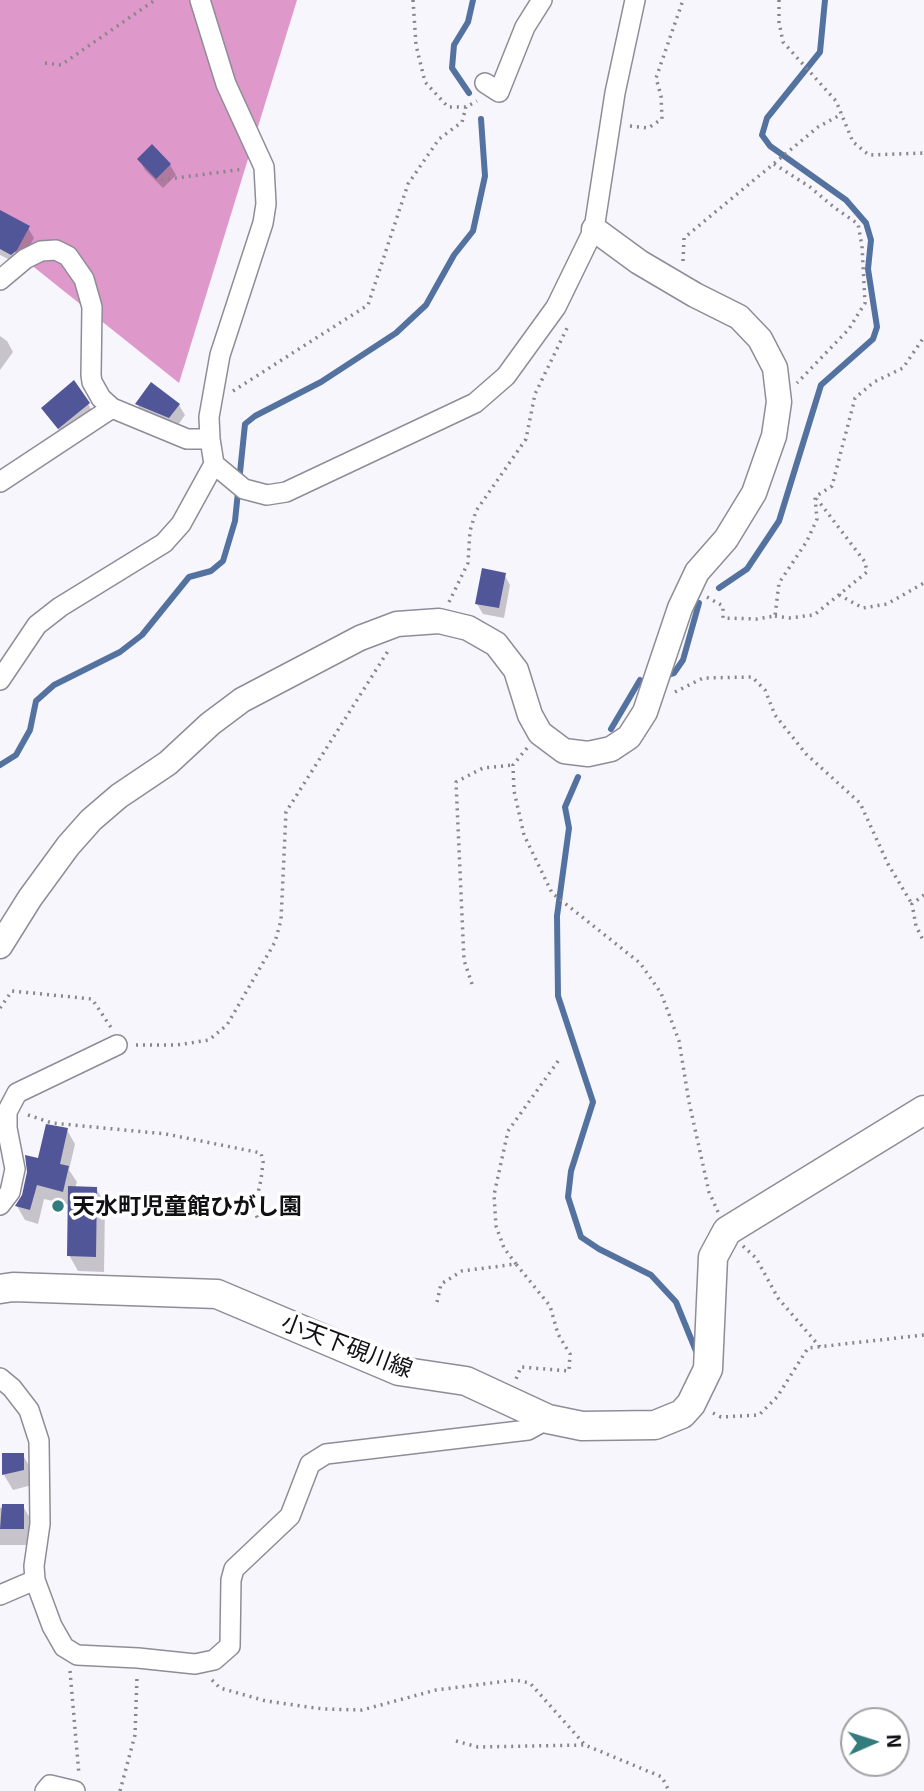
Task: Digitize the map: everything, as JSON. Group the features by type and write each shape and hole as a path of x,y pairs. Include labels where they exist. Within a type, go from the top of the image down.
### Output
{"main road":[{"path":"691,1404 708,1369 713,1257 727,1231 924,1110"},
{"name":"小天下硯川線","path":"0,1289 13,1287 217,1294 400,1371 466,1381 548,1419 582,1426 655,1425 682,1414 691,1404"}],"street":[{"path":"0,680 37,625 60,607 164,543 181,524 214,464 209,417 220,355 263,223 266,204 264,167 226,83 200,0"},
{"path":"485,83 499,92 525,27 542,0"},
{"path":"214,464 238,485 267,495 286,492 475,403 506,376 556,307 594,229 610,124 635,0"},
{"path":"0,946 30,898 68,846 91,820 119,796 168,763 242,699 360,638 397,624 439,621 468,628 496,644 516,670 530,715 540,733 564,751 588,754 611,749 629,737 648,705 680,608 697,572 726,539 754,493 774,436 779,402 775,368 760,339 739,317 639,262 594,229"},
{"path":"0,280 25,259 41,251 57,250 68,256 84,279 92,307 92,382 101,398 111,408 187,439 210,439"},
{"path":"0,482 111,408"},
{"path":"0,1205 10,1192 15,1169 7,1128 7,1112 17,1093 117,1045"},
{"path":"0,1378 12,1388 29,1410 39,1441 40,1524 34,1566 35,1580 52,1626 64,1647 77,1655 195,1664 215,1660 230,1646 230,1580 234,1570 290,1516 310,1464 326,1454 528,1430 548,1419"},
{"path":"0,1595 35,1580"},
{"path":"45,1791 50,1785 77,1785"}],"path":[{"path":"45,63 61,65 155,0"},
{"path":"413,0 416,45 425,82 448,107 466,107 479,99 485,83"},
{"path":"610,124 648,128 662,119 661,96 656,78 683,0"},
{"path":"779,0 783,42 836,101 853,142 869,155 924,153"},
{"path":"209,417 223,398 368,305 408,184 439,139 462,122 466,107"},
{"path":"690,269 682,260 684,238 818,127 842,114"},
{"path":"774,164 810,187 858,224 865,303 849,329 779,402"},
{"path":"161,180 264,167"},
{"path":"439,621 464,575 468,563 470,531 476,511 526,439 535,394 571,320"},
{"path":"815,497 832,486 855,398 874,382 903,368 924,337"},
{"path":"689,588 723,606 723,618 757,620 775,616 789,618 814,615 867,572 865,562 815,497"},
{"path":"775,616 779,583 807,541 817,519 815,497"},
{"path":"839,595 863,608 887,604 924,583"},
{"path":"0,1008 12,991 92,999 111,1026 117,1045 177,1045 209,1040 227,1025 275,942 281,920 286,813 397,636 397,624"},
{"path":"648,705 703,678 752,677 765,690 775,715 806,754 860,803 888,864 912,904 916,926 924,942"},
{"path":"540,733 513,765 513,791 524,835 552,893 640,963 661,993 679,1041 709,1192 727,1231 756,1258 778,1298 820,1347"},
{"path":"472,984 464,960 456,782 483,768 513,765"},
{"path":"912,904 924,895"},
{"path":"508,1400 521,1367 569,1371 570,1354 558,1334 550,1306 504,1248 496,1226 494,1195 508,1131 561,1057"},
{"path":"9,1108 52,1123 166,1134 261,1153 261,1180 254,1210 258,1219"},
{"path":"235,1206 254,1210"},
{"path":"437,1302 441,1284 461,1271 516,1264"},
{"path":"691,1404 721,1417 759,1415 777,1397 808,1348 924,1335"},
{"path":"64,1647 72,1676 77,1785"},
{"path":"120,1791 135,1735 138,1658"},
{"path":"195,1664 220,1688 266,1701 323,1709 362,1710 436,1690 514,1681 530,1683 585,1745"},
{"path":"456,1741 478,1747 585,1745 662,1777 669,1791"}],"shaded area":[{"path":"0,0 297,0 179,383 0,240"}],"building":[{"path":"152,144 171,164 156,179 137,159"},
{"path":"0,210 30,226 17,250 11,255 0,249"},
{"path":"74,380 90,403 58,429 41,408"},
{"path":"151,382 180,404 169,418 135,404"},
{"path":"482,568 506,573 499,608 475,604"},
{"path":"46,1124 68,1128 60,1164 69,1166 63,1192 37,1185 30,1210 15,1206 22,1195 27,1172 25,1155 38,1158"},
{"path":"68,1186 97,1187 96,1257 67,1256"},
{"path":"2,1453 24,1453 24,1470 2,1475"},
{"path":"2,1504 24,1504 24,1529 0,1529"}],"waterway":[{"path":"469,93 452,68 454,45 468,22 473,0"},
{"path":"719,588 747,569 779,521 821,385 873,339 877,327 868,269 871,240 866,223 846,200 770,146 762,135 767,118 820,52 825,0"},
{"path":"0,765 16,755 30,730 36,701 54,685 120,652 142,635 189,577 211,571 223,561 235,521 245,424 255,416 321,382 396,333 426,305 454,255 473,231 485,176 481,119"},
{"path":"667,675 674,673 683,660 699,603"},
{"path":"611,729 640,680"},
{"path":"578,777 565,807 569,828 557,916 558,996 593,1102 571,1171 568,1197 581,1237 651,1275 676,1302 696,1351"}],"place":[{"name":"天水町児童館ひがし園","path":"58,1206"}]}
